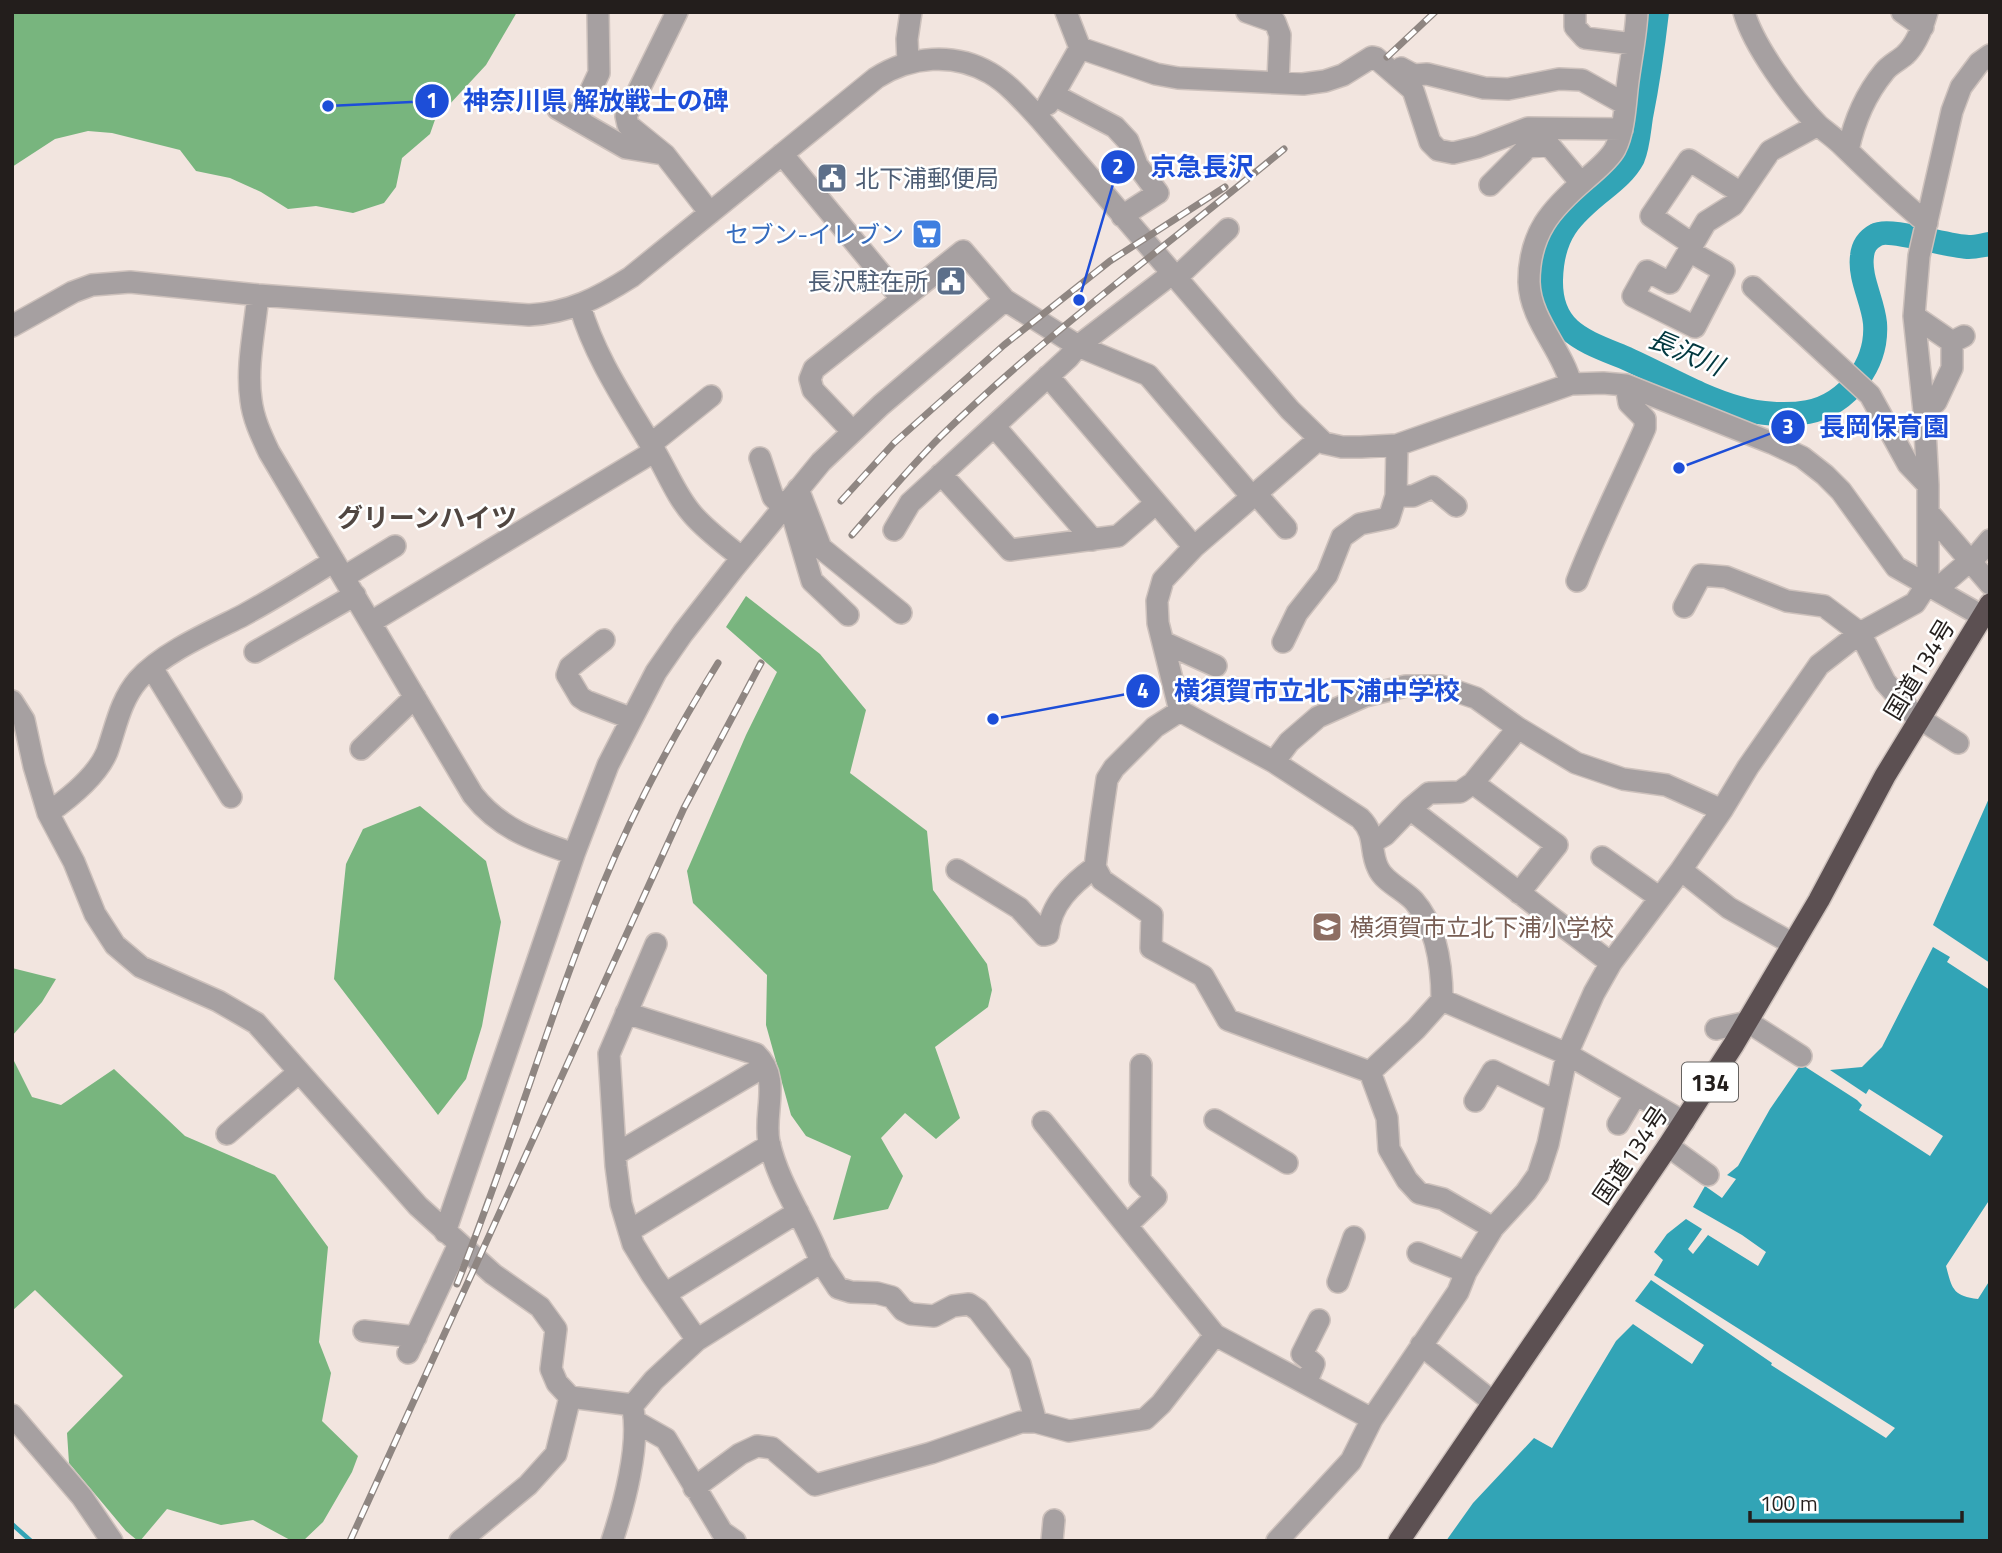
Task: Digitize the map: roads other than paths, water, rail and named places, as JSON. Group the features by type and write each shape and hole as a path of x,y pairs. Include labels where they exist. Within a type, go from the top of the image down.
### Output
{"highway":[{"name":"国道134号","path":"1399,1541 1668,1146 1748,1022 1885,776 1986,610"}],"street":[{"path":"577,120 599,73 598,12"},
{"path":"677,12 626,116 628,125 665,155 710,213"},
{"path":"908,62 907,39 911,12"},
{"path":"1066,12 1080,48 1156,74 1303,84 1343,75 1372,57 1376,58 1413,90 1430,142 1438,150 1453,153 1478,147 1528,128 1622,128"},
{"path":"1247,12 1275,22 1280,35 1278,81"},
{"path":"1575,12 1575,27 1585,38 1633,44"},
{"path":"1571,384 1565,364 1540,322 1533,304 1529,284 1532,248 1543,222 1614,150 1622,128 1637,12"},
{"path":"1744,12 1755,40 1792,94 1818,125 1847,150 1925,229"},
{"path":"1847,150 1852,128 1869,93 1886,69 1908,52 1925,20 1902,12"},
{"path":"1039,118 1080,48"},
{"path":"1932,586 1924,411 1914,316 1919,257 1952,111 1961,87 1979,63 1990,55"},
{"path":"12,326 72,292 109,283 130,282 258,295 529,315 559,312 580,306 600,298 631,277 876,78 908,62 942,59 968,63 991,73 1009,87 1039,118 1290,410 1324,443 1342,447 1397,445 1571,384 1626,385 1802,457 1841,491 1896,567 1986,610"},
{"path":"1393,75 1401,68 1414,75 1427,74 1484,88 1508,89 1570,78 1582,80 1625,104"},
{"path":"1054,95 1115,127 1128,141 1137,165 1158,193 1122,216"},
{"path":"558,109 626,148 665,155"},
{"path":"1741,193 1689,160 1651,216 1691,247 1724,271 1695,327 1633,296 1647,271 1670,283 1691,247 1706,222 1733,205 1770,151 1818,125"},
{"path":"1490,185 1528,147 1549,145 1581,183"},
{"path":"782,154 901,298"},
{"path":"894,530 909,503 1078,346 1175,275 1228,229"},
{"path":"852,431 813,390 810,379 814,369 963,251 1005,300 1078,346 1148,375 1286,528"},
{"path":"1753,287 1870,395 1908,464 1928,485"},
{"path":"258,295 250,379 254,414 269,452 460,775 484,809 507,827 574,854"},
{"path":"364,1331 412,1345 452,1238 574,854 608,765 656,672 676,642 742,558 790,499 852,431 1005,300"},
{"path":"580,306 586,329 683,503 742,558"},
{"path":"1914,316 1958,339 1952,368 1936,402 1924,411"},
{"path":"1048,376 1194,547"},
{"path":"1577,581 1595,534 1645,428 1645,419 1629,403 1626,385"},
{"path":"371,621 653,448 711,396"},
{"path":"994,426 1094,540"},
{"path":"1319,439 1194,547 1163,580 1157,601 1158,623 1180,711 1273,762 1360,818 1367,825 1374,842 1374,858 1378,871 1415,902 1432,930 1442,981 1442,1000 1416,1030 1370,1072"},
{"path":"1283,642 1297,613 1327,575 1342,537 1360,524 1389,518 1396,496 1397,445"},
{"path":"760,458 773,497 790,499"},
{"path":"941,474 1010,550 1118,536 1155,504"},
{"path":"1396,496 1413,496 1433,487 1456,506"},
{"path":"790,499 821,548 901,613"},
{"path":"790,499 812,581 848,615"},
{"path":"1928,512 1990,584"},
{"path":"1277,1541 1351,1461 1372,1419 1458,1292 1466,1272 1493,1228 1538,1175 1548,1144 1567,1054 1594,993 1611,963 1681,870 1819,665 1860,634 1915,603 1932,586 1979,553 1990,540"},
{"path":"255,652 344,578 395,546"},
{"path":"1684,607 1701,575 1726,577 1787,601 1824,606 1860,634 1885,682 1920,718 1958,743"},
{"path":"48,813 76,794 106,755 116,719 129,692 152,668 187,644 287,590 344,578"},
{"path":"604,640 570,667 567,675 580,697 630,718"},
{"path":"1163,642 1216,666"},
{"path":"152,668 231,797"},
{"path":"1273,762 1289,742 1318,717 1365,696 1406,686 1441,686 1476,698 1518,729 1576,763 1623,779 1666,785 1722,810"},
{"path":"361,748 415,698"},
{"path":"12,701 24,720 48,813 74,862 95,914 115,945 141,967 218,1001 256,1023 418,1206 493,1273 540,1307 556,1329 551,1369 557,1382 570,1397 634,1413 666,1438 722,1532 735,1541"},
{"path":"1180,711 1155,727 1127,752 1107,779 1095,867 1102,880 1152,915 1151,948 1203,976 1228,1020 1370,1072 1387,1118 1389,1149 1407,1181 1419,1193 1443,1199 1493,1228"},
{"path":"1374,842 1429,793 1460,792 1473,783 1518,729"},
{"path":"1473,783 1557,845 1519,893"},
{"path":"1410,809 1611,963"},
{"path":"1602,857 1660,898"},
{"path":"957,870 1019,908 1044,935 1048,934 1049,921 1071,885 1095,867"},
{"path":"1681,870 1729,908 1793,944"},
{"path":"656,944 609,1054 621,1204 633,1244 697,1340"},
{"path":"1442,1000 1567,1054 1684,1122"},
{"path":"626,1013 756,1054 765,1066 770,1080 768,1139 781,1178 811,1234 821,1262 838,1288 892,1297 903,1310 911,1314 934,1316 953,1306 969,1304 978,1310 1020,1364 1036,1422"},
{"path":"1716,1029 1748,1022 1801,1056"},
{"path":"1127,1225 1156,1197 1140,1180 1141,1065"},
{"path":"616,1154 765,1066"},
{"path":"1475,1101 1493,1071 1557,1102"},
{"path":"227,1134 299,1072"},
{"path":"1618,1124 1636,1094"},
{"path":"1215,1120 1287,1163"},
{"path":"1042,1122 1215,1335 1372,1419"},
{"path":"629,1231 770,1145"},
{"path":"1668,1146 1708,1175"},
{"path":"665,1294 797,1212"},
{"path":"1338,1282 1354,1237"},
{"path":"1418,1253 1466,1272"},
{"path":"612,1541 631,1471 634,1413 654,1380 697,1340 821,1262"},
{"path":"1306,1383 1314,1364 1302,1354 1319,1320"},
{"path":"694,1488 740,1454 757,1446 772,1448 815,1485 938,1450 1021,1422 1036,1422 1069,1431 1145,1419 1161,1404 1215,1335"},
{"path":"1421,1345 1493,1402"},
{"path":"460,1541 528,1485 556,1454 570,1397"},
{"path":"12,1415 21,1441 82,1497 112,1541"}],"water":[{"path":"1990,796 1990,963 1933,925"},
{"path":"1933,947 1950,957 1947,962 1990,990 1990,1199 1946,1266 1952,1286 1963,1296 1978,1299 1990,1280 1990,1541 1446,1541 1473,1503 1534,1438 1552,1448 1616,1341 1633,1324 1692,1364 1704,1345 1635,1301 1651,1280 1772,1363 1771,1365 1886,1438 1895,1428 1654,1275 1663,1260 1654,1252 1667,1234 1686,1219 1702,1229 1688,1249 1693,1254 1708,1235 1758,1266 1766,1252 1693,1207 1705,1186 1722,1198 1736,1179 1727,1175 1738,1166 1770,1109 1801,1064 1857,1100 1862,1105 1859,1110 1930,1156 1943,1136 1869,1089 1866,1094 1830,1070 1862,1067 1882,1047"}],"waterway":[{"name":"長沢川","path":"1657,12 1633,158 1620,175 1582,208 1565,227 1555,250 1552,264 1552,297 1556,311 1572,332 1695,392 1724,403 1764,413 1808,412 1822,408 1848,391 1866,367 1875,338 1875,323 1862,264 1863,249 1870,239 1883,233 1893,233 1960,246 1990,244"},
{"path":"12,1524 31,1541"}],"railway":[{"path":"1387,57 1435,12"},
{"path":"852,535 929,448 982,398 1066,325 1284,149"},
{"path":"841,501 894,443 1004,345 1110,261 1225,187"},
{"path":"457,1284 603,884 656,771 718,663"},
{"path":"350,1541 684,808 761,663"}],"place":[{"name":"神奈川県 解放戦士の碑","path":"328,106"},
{"name":"北下浦郵便局","path":"832,178"},
{"name":"セブン-イレブン","path":"927,234"},
{"name":"長沢駐在所","path":"951,281"},
{"name":"京急長沢","path":"1079,300"},
{"name":"長岡保育園","path":"1679,468"},
{"name":"横須賀市立北下浦中学校","path":"993,719"},
{"name":"横須賀市立北下浦小学校","path":"1327,927"}],"district":[{"name":"グリーンハイツ","path":"427,517"}]}
